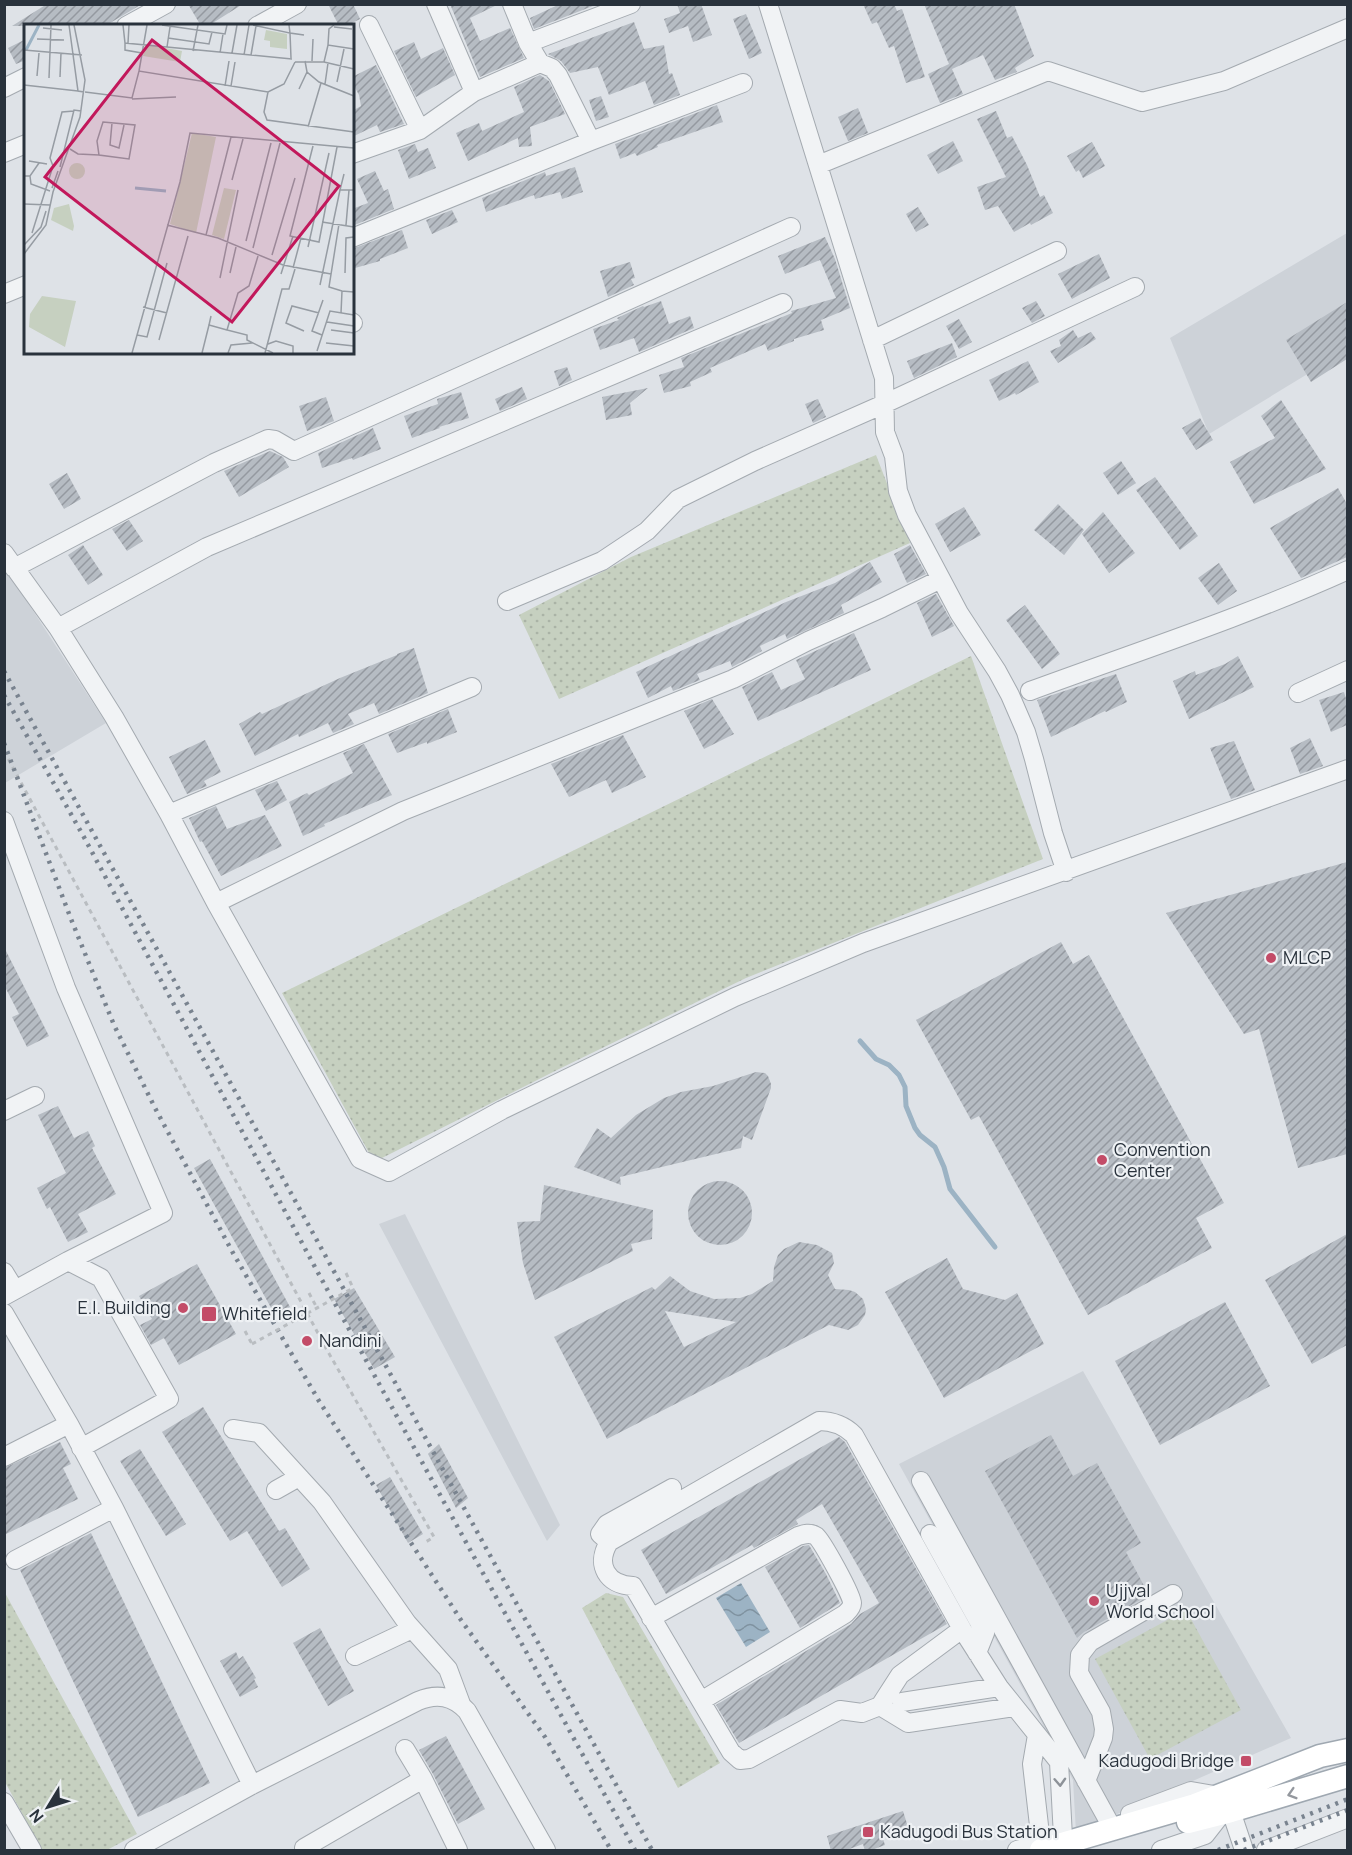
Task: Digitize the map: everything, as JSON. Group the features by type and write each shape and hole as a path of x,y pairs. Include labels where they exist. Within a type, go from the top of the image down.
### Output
{"main road":[{"path":"1225,1807 1320,1756 1347,1750"},
{"path":"1041,1847 1225,1807 1347,1776"},
{"path":"1089,1851 1198,1812"}],"street":[{"path":"130,24 166,4"},
{"path":"262,24 297,4"},
{"path":"436,4 474,92"},
{"path":"512,4 528,42 540,63 552,68 558,75 591,141"},
{"path":"528,42 631,4"},
{"path":"768,4 884,378 885,432 894,456 898,491 907,515 940,579 1010,695 1026,732 1066,872"},
{"path":"369,25 420,130"},
{"path":"818,165 1048,71 1142,102 1224,81 1347,28"},
{"path":"354,153 420,130 474,92 540,63"},
{"path":"4,88 24,78"},
{"path":"354,237 591,141 743,83"},
{"path":"4,153 24,145"},
{"path":"791,227 294,451 275,440 268,439 9,561 58,628 114,717 360,1159 389,1172 502,1110 735,997 863,943 1066,872 1347,769"},
{"path":"872,340 1057,251"},
{"path":"4,294 24,286"},
{"path":"507,601 603,561 647,531 678,499 1135,287"},
{"path":"58,628 207,547 783,303"},
{"path":"1030,691 1178,639 1347,570"},
{"path":"216,903 403,811 733,679 940,579"},
{"path":"1298,693 1347,670"},
{"path":"169,814 472,687"},
{"path":"4,821 66,988 164,1213 10,1293 4,1272"},
{"path":"4,1111 35,1096"},
{"path":"68,1261 101,1278 169,1399 81,1448"},
{"path":"4,1313 69,1424 114,1509 252,1785"},
{"path":"962,1629 900,1675 880,1706 862,1713 840,1710 749,1759 740,1760 731,1752 633,1586 617,1583 606,1572 604,1549 609,1542 819,1421 843,1426 854,1435 977,1653 1014,1707 1059,1762 1063,1837"},
{"path":"4,1457 69,1424"},
{"path":"233,1429 259,1433 322,1502 412,1629 448,1669 461,1704 546,1851"},
{"path":"276,1490 299,1477"},
{"path":"921,1481 1109,1822"},
{"path":"609,1542 600,1534 607,1524 672,1488"},
{"path":"15,1560 114,1509"},
{"path":"651,1618 798,1536 809,1533 822,1543 847,1589 852,1601 851,1609 701,1701"},
{"path":"930,1534 985,1633 977,1653"},
{"path":"1086,1781 1103,1738 1104,1729 1101,1712 1078,1673 1080,1654 1090,1642 1173,1594"},
{"path":"355,1656 412,1629"},
{"path":"902,1701 999,1687"},
{"path":"134,1851 252,1785 426,1698 445,1697 461,1704"},
{"path":"880,1706 908,1723 1014,1707"},
{"path":"1037,1735 1032,1764 1041,1847"},
{"path":"405,1749 423,1779 458,1851"},
{"path":"304,1848 423,1779"},
{"path":"1017,1851 1041,1847 1191,1791 1225,1807 1244,1851"},
{"path":"4,1802 32,1851"},
{"path":"1161,1851 1205,1835 1225,1807"},
{"path":"1266,1851 1347,1818"}],"path":[{"path":"4,751 327,1350 434,1537 424,1543"},
{"path":"245,1331 252,1344 353,1288 346,1273"},
{"path":"309,1293 317,1308"}],"shaded area":[{"path":"1347,233 1347,350 1209,434 1170,338"},
{"path":"4,566 106,723 5,783 4,783"},
{"path":"405,1214 560,1525 547,1541 379,1224"},
{"name":"Ujjval World School","path":"1083,1371 1291,1738 1076,1832 1073,1780 899,1464"}],"green space":[{"path":"876,455 910,543 559,699 519,615 631,557"},
{"path":"971,656 1043,859 746,978 374,1162 282,993"},
{"path":"4,1591 137,1834 107,1850 42,1850 5,1782"},
{"path":"606,1593 623,1597 720,1763 678,1788 582,1608"},
{"path":"1186,1610 1241,1710 1150,1759 1095,1659"}],"water":[{"path":"741,1583 770,1632 746,1647 716,1598"}],"building":[{"path":"47,4 142,4 108,24 12,26"},
{"path":"188,4 243,4 211,24 200,24"},
{"path":"328,4 353,4 360,19 350,24 338,24"},
{"path":"450,4 499,4 470,18 480,41 510,28 524,58 480,77"},
{"path":"560,4 598,4 534,29 530,18"},
{"path":"677,4 701,4 712,35 693,42 688,26 669,33 664,19 680,13"},
{"path":"863,4 894,4 897,11 902,9 925,77 906,83 894,46 889,48 877,22 872,24"},
{"path":"924,4 1014,4 1034,56 1015,68 1017,72 995,80 983,55 952,69 963,94 940,103 928,74 949,64"},
{"path":"746,14 762,53 749,59 733,19"},
{"path":"634,22 644,49 664,45 669,74 672,73 680,95 654,105 645,81 609,95 598,67 570,73 561,61 548,54"},
{"path":"24,40 24,61 16,64 8,48"},
{"path":"414,42 421,59 443,48 455,75 416,97 394,51"},
{"path":"376,65 404,124 380,132 377,125 354,136 354,110 361,106 354,86 354,76"},
{"path":"540,75 549,81 565,114 530,127 532,146 519,147 518,138 468,161 456,133 479,123 482,131 524,112 514,87"},
{"path":"601,96 609,117 596,121 589,100"},
{"path":"717,105 723,122 657,145 658,147 637,156 635,153 620,159 615,144"},
{"path":"858,108 868,133 848,141 838,117"},
{"path":"996,111 1007,138 1012,136 1040,197 1044,195 1053,213 1014,232 998,206 985,210 977,187 1006,177 977,119"},
{"path":"953,141 963,161 938,174 927,155"},
{"path":"1092,142 1105,166 1083,178 1079,170 1076,172 1067,156"},
{"path":"415,144 418,152 428,148 436,168 409,179 398,150"},
{"path":"575,167 583,192 562,199 560,192 535,199 534,195 486,212 482,198 545,172 546,176"},
{"path":"375,171 384,191 388,189 394,209 354,225 354,208 368,203 357,179"},
{"path":"918,207 929,225 916,232 906,214"},
{"path":"452,210 458,222 432,234 426,220"},
{"path":"402,230 408,248 380,259 380,261 355,268 354,248"},
{"path":"825,237 835,259 850,308 821,320 824,330 794,339 794,341 768,351 765,344 710,368 712,372 690,382 691,386 664,393 659,375 684,367 681,358 792,313 791,311 836,298 820,260 785,274 778,256"},
{"path":"1099,254 1110,278 1072,299 1058,274"},
{"path":"630,262 635,278 631,279 634,285 608,297 600,271"},
{"path":"661,301 669,324 690,316 694,328 639,352 634,338 600,350 593,329 619,320 617,318 643,306"},
{"path":"1036,301 1045,316 1032,323 1022,308"},
{"path":"1347,302 1347,359 1311,382 1286,340"},
{"path":"959,319 972,342 959,349 946,326"},
{"path":"1073,330 1078,338 1091,332 1096,339 1058,363 1050,351 1061,346 1059,340"},
{"path":"952,343 957,357 914,378 907,361"},
{"path":"1028,361 1039,382 1016,395 1015,393 999,401 989,380"},
{"path":"567,367 572,380 559,386 554,371"},
{"path":"522,387 527,399 500,411 495,399"},
{"path":"648,388 630,403 632,415 606,420 602,397"},
{"path":"461,392 469,418 412,438 404,416 438,404 437,399"},
{"path":"326,397 334,421 307,431 299,406"},
{"path":"818,399 826,417 813,423 805,404"},
{"path":"1281,400 1326,469 1254,504 1230,462 1275,438 1261,416"},
{"path":"1200,418 1213,440 1196,450 1182,428"},
{"path":"373,428 381,449 353,460 352,458 322,468 318,453"},
{"path":"270,451 283,457 289,467 239,497 224,471"},
{"path":"1121,461 1136,483 1118,495 1103,473"},
{"path":"67,473 81,499 64,509 49,484"},
{"path":"1155,477 1198,536 1180,550 1136,490"},
{"path":"1338,488 1347,504 1347,557 1301,578 1270,528"},
{"path":"1058,504 1084,530 1064,555 1034,530"},
{"path":"964,507 981,535 950,552 935,524"},
{"path":"1103,512 1135,553 1109,573 1082,534"},
{"path":"129,520 143,541 127,551 112,529"},
{"path":"83,545 103,575 88,585 68,555"},
{"path":"910,545 926,574 907,583 894,554"},
{"path":"870,562 882,582 841,605 844,613 787,639 785,634 760,646 762,651 732,667 730,661 697,674 700,680 673,691 671,686 648,698 636,672 786,602 835,583"},
{"path":"1219,563 1237,591 1218,605 1198,578"},
{"path":"936,594 954,626 932,637 917,603"},
{"path":"1025,605 1060,654 1042,669 1006,620"},
{"path":"854,633 871,670 758,721 742,687 772,672 781,690 805,679 796,660"},
{"path":"414,648 428,693 379,714 374,703 348,714 354,724 333,733 328,723 299,737 298,734 255,756 239,724 260,712 262,714 340,678"},
{"path":"1238,656 1254,687 1189,719 1173,681 1195,671 1196,675 1225,664"},
{"path":"1116,674 1127,702 1051,737 1037,700"},
{"path":"1344,692 1347,702 1347,725 1331,732 1319,700"},
{"path":"712,699 734,734 704,749 684,711"},
{"path":"448,709 457,732 397,753 388,734"},
{"path":"623,735 646,777 612,793 606,780 569,797 551,764"},
{"path":"1310,738 1323,766 1300,774 1290,748"},
{"path":"205,740 221,772 204,781 207,786 187,794 169,757"},
{"path":"1234,741 1255,790 1231,799 1210,748"},
{"path":"364,744 392,795 324,824 325,826 303,836 289,802 307,793 309,795 353,773 343,753"},
{"path":"277,781 287,800 266,811 255,790"},
{"path":"216,806 227,829 265,815 282,846 221,876 202,841 200,842 189,818"},
{"name":"MLCP","path":"1347,862 1347,1154 1298,1168 1259,1029 1244,1034 1166,913"},
{"name":"Convention Center","path":"1061,942 1073,964 1089,955 1224,1203 1196,1218 1212,1248 1088,1315 979,1116 971,1120 916,1020"},
{"path":"4,947 49,1036 27,1047 12,1017 19,1014 4,985"},
{"path":"756,1072 765,1073 768,1076 771,1088 752,1140 743,1136 741,1148 620,1177 621,1185 574,1167 597,1128 611,1138 636,1115 664,1098"},
{"path":"58,1106 74,1138 88,1131 95,1146 92,1148 116,1194 78,1214 88,1232 68,1242 50,1207 47,1209 37,1188 66,1173 38,1115"},
{"path":"210,1159 290,1307 275,1315 194,1168"},
{"path":"720,1181 732,1183 743,1190 750,1201 752,1213 750,1225 743,1236 732,1243 720,1245 708,1243 697,1236 690,1225 688,1213 690,1201 697,1190 708,1183"},
{"path":"544,1185 653,1210 652,1239 631,1244 633,1251 535,1300 523,1263 517,1222 540,1221"},
{"path":"1347,1234 1347,1345 1312,1364 1265,1280"},
{"path":"799,1242 817,1245 832,1253 834,1263 828,1275 835,1289 855,1292 863,1299 865,1315 858,1325 848,1330 829,1325 607,1439 554,1337 652,1287 655,1290 670,1276 690,1291 714,1299 740,1298 752,1294 773,1281 778,1255 784,1249","holes":["665,1311 736,1322 684,1347"]},
{"path":"947,1258 963,1289 1005,1300 1017,1293 1044,1344 944,1398 885,1292"},
{"name":"E.I. Building","path":"197,1264 236,1334 179,1365 164,1338 151,1345 140,1325 152,1319 139,1296"},
{"path":"354,1288 395,1357 374,1369 334,1299"},
{"path":"1225,1302 1270,1386 1160,1445 1115,1361"},
{"path":"203,1407 279,1531 285,1528 310,1569 282,1587 247,1531 230,1541 162,1432"},
{"path":"1051,1435 1073,1476 1097,1463 1141,1543 1126,1552 1149,1595 1077,1638 985,1471"},
{"path":"839,1437 845,1442 947,1624 739,1743 716,1705 851,1624 860,1614 879,1603 822,1504 796,1520 798,1524 754,1548 752,1545 666,1594 641,1550"},
{"path":"60,1442 71,1464 63,1468 78,1499 4,1535 4,1468"},
{"path":"439,1444 468,1498 456,1508 428,1454"},
{"path":"140,1449 186,1524 166,1536 120,1461"},
{"path":"390,1477 423,1534 408,1543 376,1485"},
{"path":"91,1533 210,1783 138,1817 20,1570"},
{"path":"809,1545 840,1603 800,1628 765,1567"},
{"path":"320,1628 354,1691 328,1706 293,1643"},
{"path":"236,1652 239,1659 243,1656 256,1678 254,1679 258,1687 240,1697 220,1661"},
{"path":"446,1736 485,1809 458,1824 419,1750"},
{"name":"Kadugodi Bus Station","path":"903,1811 908,1827 882,1836 885,1845 869,1851 865,1851 863,1844 844,1851 831,1851 827,1836"}],"waterway":[{"path":"860,1041 876,1059 889,1065 899,1075 905,1087 906,1106 915,1128 935,1147 950,1189 995,1247"}],"railway":[{"path":"4,671 652,1850"},
{"path":"4,695 85,839 316,1269 635,1850"},
{"path":"4,743 114,1025 155,1108 233,1253 319,1401 461,1620 545,1737 611,1850"},
{"path":"1218,1850 1348,1799"},
{"path":"1244,1850 1348,1810"}],"place":[{"name":"MLCP","path":"1271,958"},
{"name":"Convention Center","path":"1102,1160"},
{"name":"E.I. Building","path":"183,1308"},
{"name":"Whitefield","path":"209,1314"},
{"name":"Nandini","path":"307,1341"},
{"name":"Ujjval World School","path":"1094,1601"},
{"name":"Kadugodi Bridge","path":"1246,1761"},
{"name":"Kadugodi Bus Station","path":"868,1832"}]}
